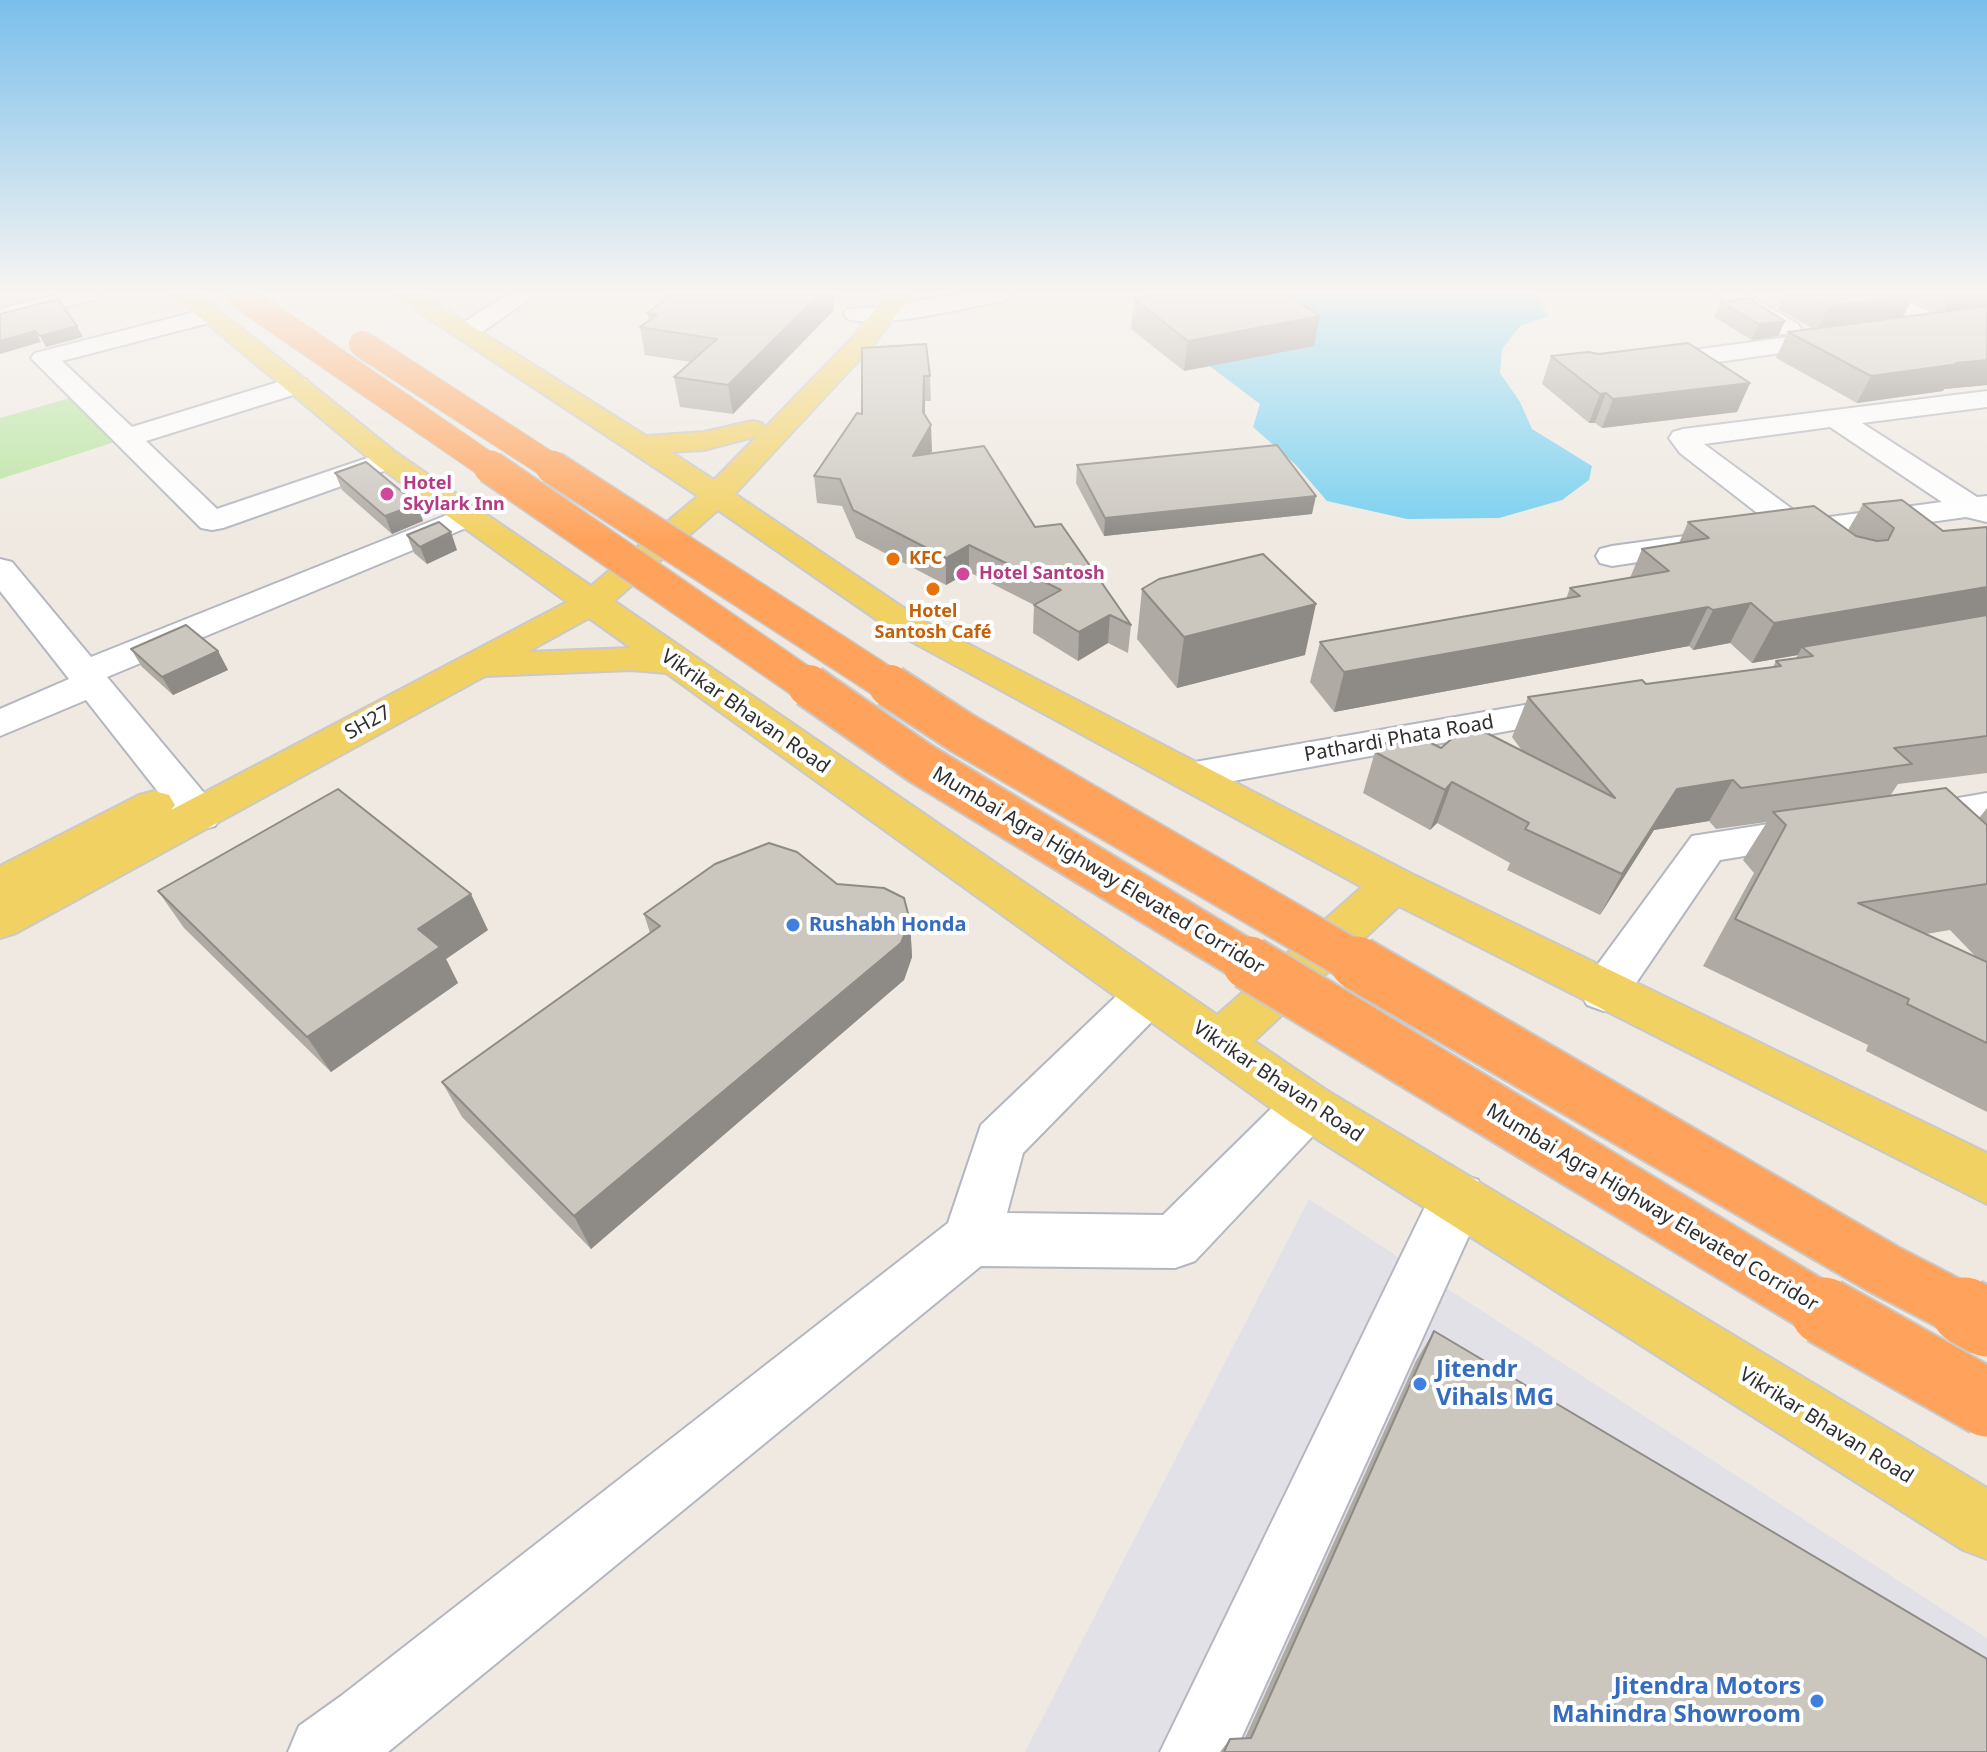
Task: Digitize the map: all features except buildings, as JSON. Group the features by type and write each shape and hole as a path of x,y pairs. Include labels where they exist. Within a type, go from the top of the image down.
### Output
{"highway":[{"name":"Mumbai Agra Highway Elevated Corridor","path":"332,376 920,763 1873,1341 1987,1403"},
{"path":"412,376 962,733 1885,1270 1987,1323"}],"main road":[{"name":"Vikrikar Bhavan Road","path":"289,376 388,460 1308,1106 1987,1526"},
{"path":"535,376 908,626 1604,992 1987,1180"},
{"path":"709,491 752,429 806,376"},
{"path":"0,885 190,804 580,597 709,491 827,376"},
{"path":"641,445 704,441 752,429"},
{"name":"SH27","path":"0,921 190,804 475,665 580,597"},
{"path":"475,665 631,659 674,663"},
{"path":"1219,1043 1394,884"}],"street":[{"path":"62,376 212,521 388,460"},
{"path":"126,438 297,385"},
{"path":"1841,561 1690,447 1683,438 1987,399"},
{"path":"1833,417 1982,510"},
{"path":"1612,556 1799,530 1982,510"},
{"path":"0,724 88,678 467,516"},
{"path":"0,569 190,804"},
{"name":"Pathardi Phata Road","path":"1189,776 1608,702"},
{"path":"1604,992 1707,847 1987,807"},
{"path":"1921,817 1954,849"},
{"path":"325,1752 367,1722 971,1239 1000,1141 1149,994"},
{"path":"971,1239 1175,1242 1308,1106"},
{"path":"1197,1752 1458,1198"}],"shaded area":[{"path":"1309,1199 1987,1638 1987,1752 1025,1752"}],"green space":[{"path":"77,396 121,440 0,479 0,418"}],"water":[{"path":"1222,376 1502,376 1520,402 1532,429 1592,466 1589,480 1562,500 1499,518 1407,519 1327,501 1295,464 1253,427 1260,404"}],"place":[{"name":"Hotel Skylark Inn","path":"387,494"},
{"name":"KFC","path":"893,559"},
{"name":"Hotel Santosh","path":"963,574"},
{"name":"Hotel Santosh Café","path":"933,589"},
{"name":"Rushabh Honda","path":"793,925"},
{"name":"Jitendr Vihals MG","path":"1420,1384"},
{"name":"Jitendra Motors Mahindra Showroom","path":"1817,1701"}]}
